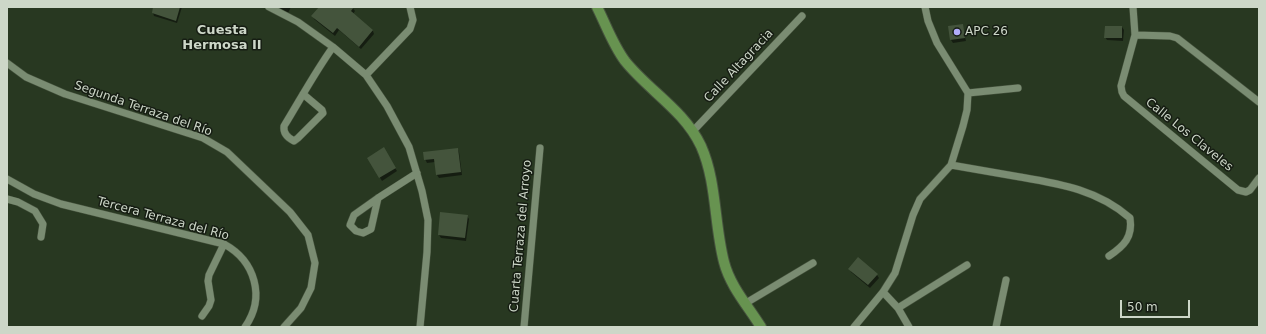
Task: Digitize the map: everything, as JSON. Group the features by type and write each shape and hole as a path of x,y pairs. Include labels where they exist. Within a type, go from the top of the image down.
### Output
{"main road":[{"path":"597,7 611,38 625,61 683,118 693,131 706,159 724,263 735,287 761,327"}],"street":[{"path":"269,7 298,22 333,47 366,75 387,106 409,147 418,173 428,220 427,252 420,327"},
{"path":"366,75 410,29 413,20 410,7"},
{"path":"854,327 883,292 896,269 913,215 920,199 951,165 964,126 968,93 937,42 924,7"},
{"path":"1133,7 1135,36 1170,36 1177,38 1259,102"},
{"name":"Calle Altagracia","path":"693,131 802,16"},
{"name":"Calle Los Claveles","path":"1135,36 1121,86 1124,96 1238,190 1246,192 1250,190 1259,178"},
{"path":"303,94 322,110 323,114 294,141 290,139 284,130 284,126 303,94 333,47"},
{"name":"Segunda Terraza del Río","path":"7,64 26,77 66,94 202,138 227,152 290,212 308,235 315,263 311,288 301,308 284,327"},
{"path":"968,93 1018,88"},
{"name":"Cuarta Terraza del Arroyo","path":"524,327 540,148"},
{"path":"951,165 1061,184 1084,190 1119,208 1130,218 1132,228 1121,249 1108,256"},
{"path":"378,198 371,229 363,233 356,231 350,225 354,215 378,198 418,173"},
{"name":"Tercera Terraza del Río","path":"7,179 34,194 61,204 224,244 246,262 255,280 256,300 249,321 245,327"},
{"path":"7,199 18,202 35,211 43,224 41,237"},
{"path":"202,316 211,300 208,281 209,275 224,244"},
{"path":"746,303 813,263"},
{"path":"898,308 967,265"},
{"path":"996,327 1006,280"},
{"path":"883,292 898,308 909,327"}],"building":[{"path":"153,7 180,7 176,21 152,13"},
{"path":"319,7 354,7 351,11 373,30 359,47 337,28 333,33 311,16"},
{"name":"APC 26","path":"963,24 965,38 950,40 948,26"},
{"path":"1105,26 1122,26 1122,38 1104,38"},
{"path":"384,147 396,168 379,178 367,158"},
{"path":"458,148 461,172 436,175 434,159 424,160 423,152"},
{"path":"440,212 468,215 465,238 438,235"},
{"path":"858,257 878,274 868,285 848,269"}],"place":[{"name":"APC 26","path":"957,32"}],"district":[{"name":"Cuesta Hermosa II","path":"222,38"}]}
